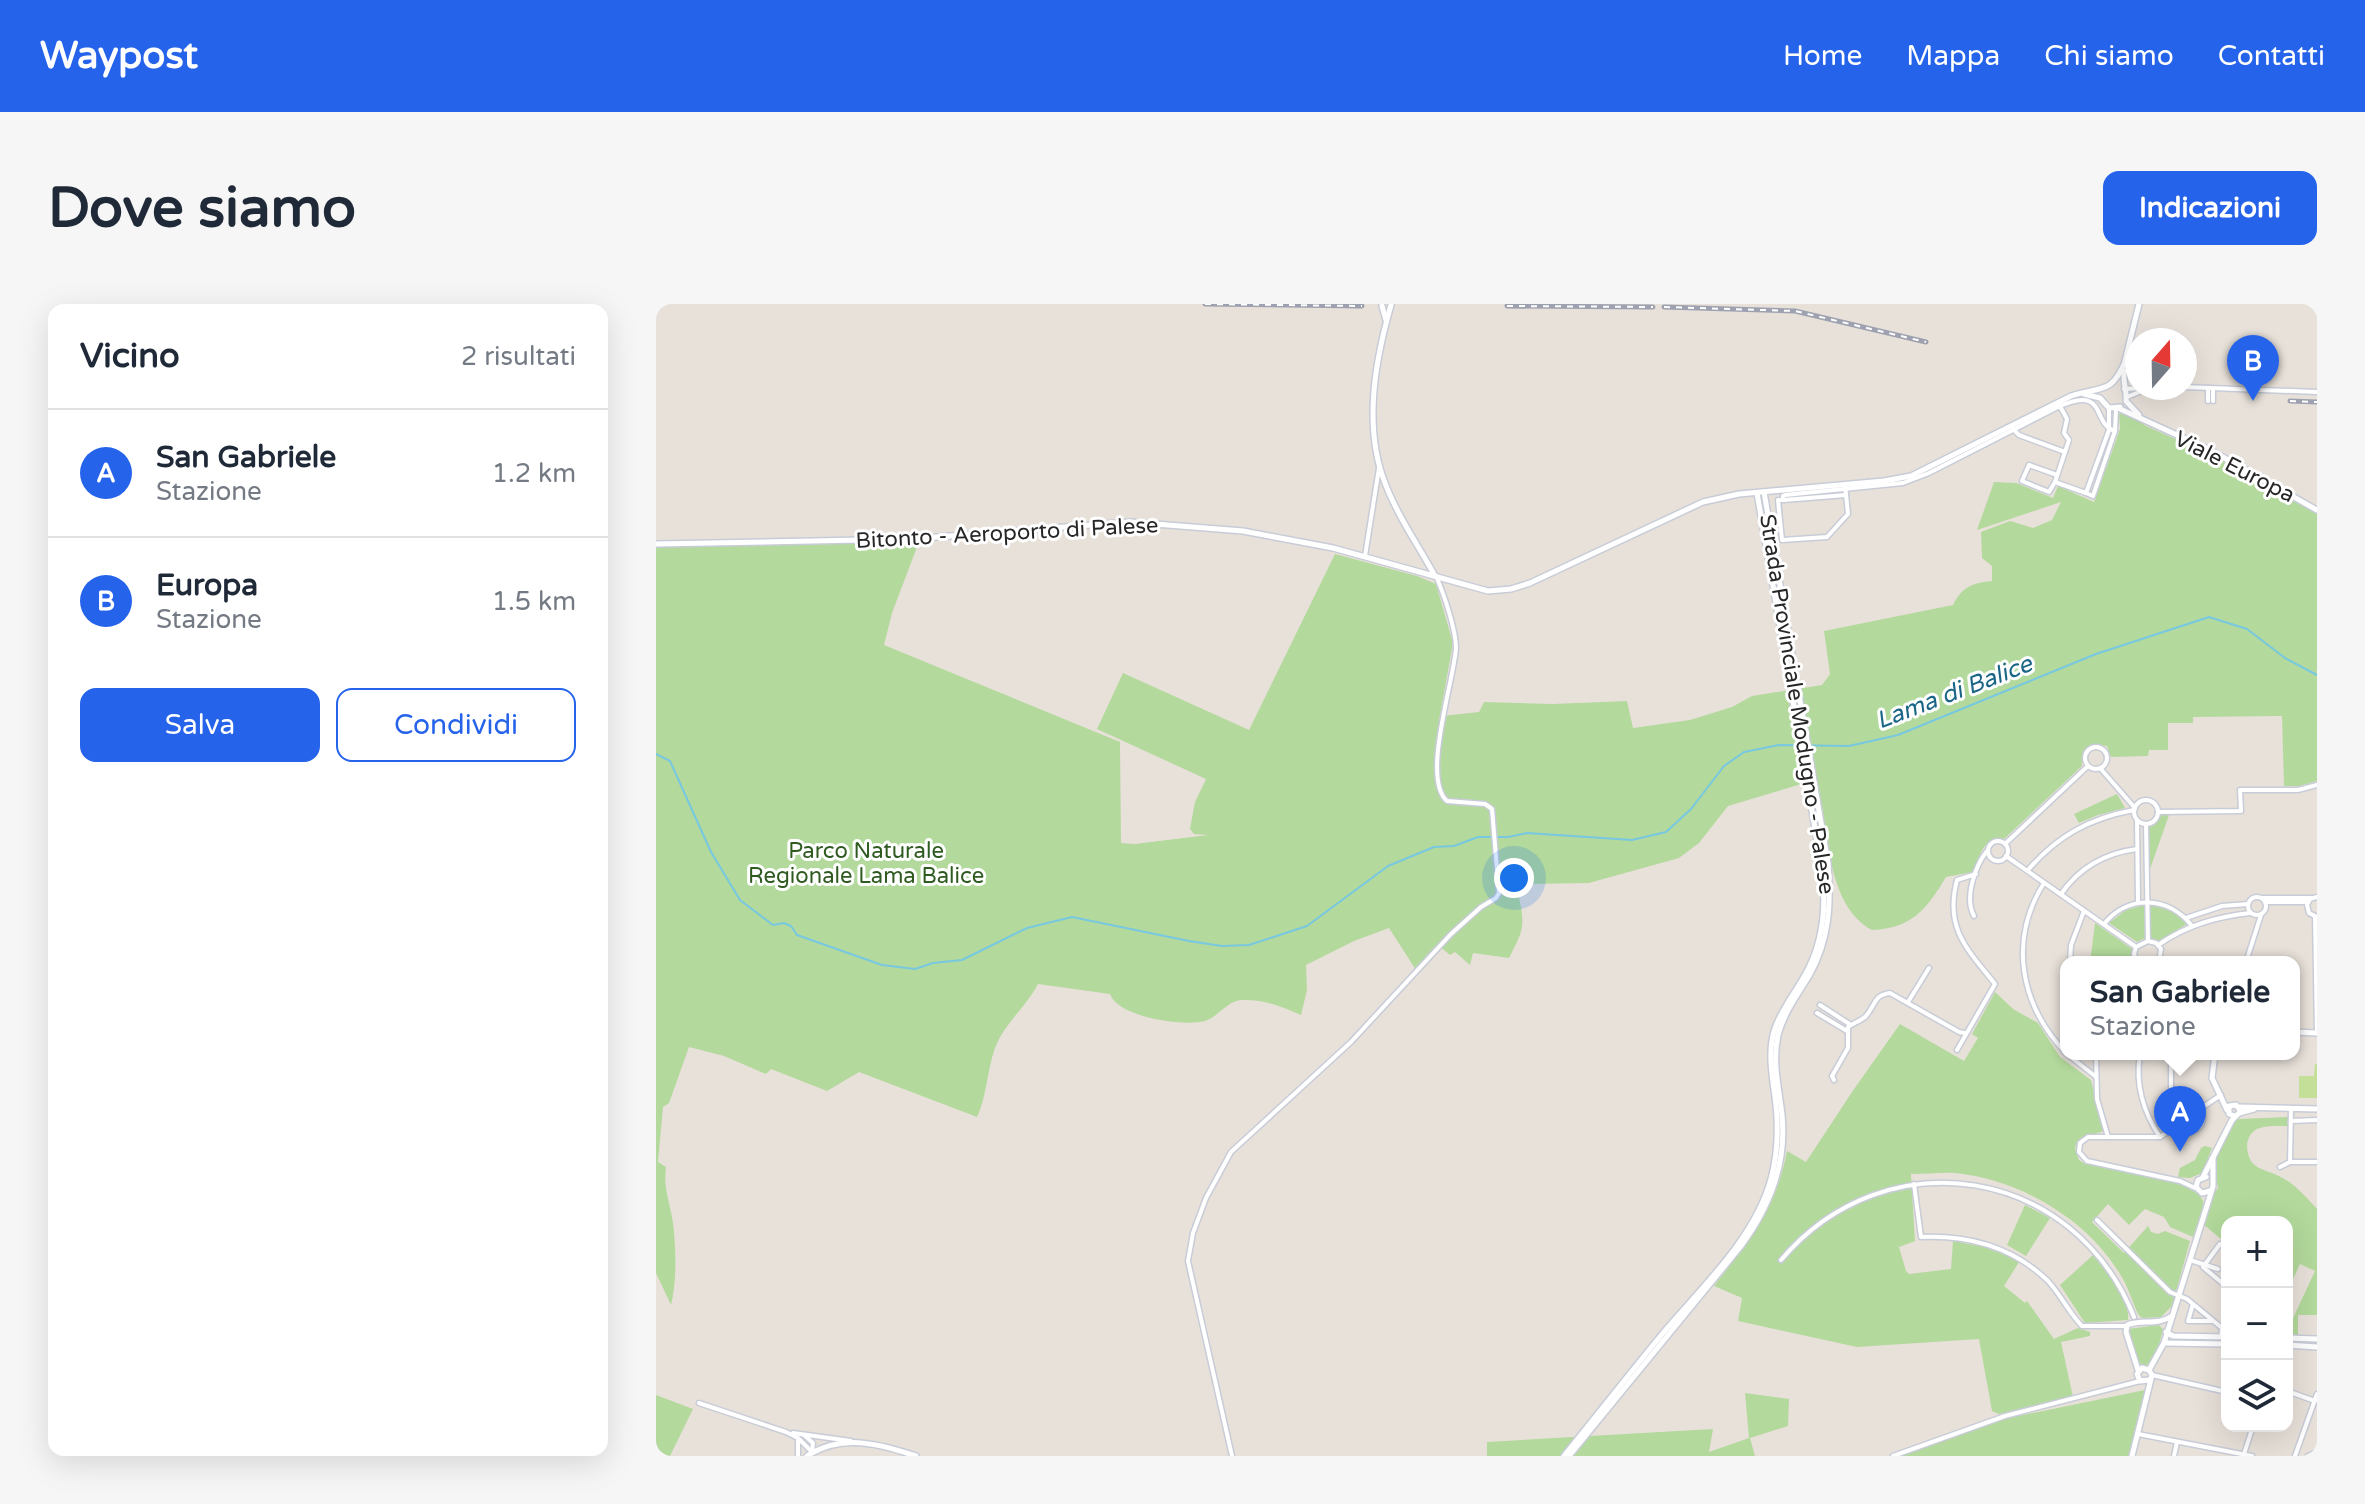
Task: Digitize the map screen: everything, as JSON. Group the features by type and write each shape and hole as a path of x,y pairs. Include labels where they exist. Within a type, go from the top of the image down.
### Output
{"main road":[{"path":"2133,328 2139,304"},
{"path":"1386,321 1381,305 1392,305 1378,353 1374,395 1379,466 1389,494 1436,576"},
{"path":"2103,400 2104,390 2114,385 2125,362"},
{"path":"2125,362 2125,395"},
{"path":"2114,385 2123,388"},
{"name":"Bitonto - Aeroporto di Palese","path":"656,544 911,539 1130,522 1243,531 1365,556 1488,591 1511,589 1703,502 1760,492 1845,490 1899,479 1927,469 2078,394 2104,390"},
{"path":"2078,394 2103,400 2115,408 2125,400"},
{"name":"Viale Europa","path":"2127,400 2151,425"},
{"name":"Viale Europa","path":"2115,408 2124,409 2151,425 2212,451 2317,510"},
{"name":"Strada Provinciale Modugno - Palese","path":"1566,1456 1726,1257 1765,1198 1777,1138 1771,1073 1772,1039 1784,1008 1813,960 1824,917 1824,879 1812,787 1760,492"},
{"path":"2214,1060 2212,1078 2227,1111"},
{"path":"2205,1206 2196,1184 2213,1158 2224,1131 2227,1111 2232,1104 2238,1112"},
{"path":"2227,1111 2317,1109"},
{"path":"2224,1131 2238,1112"},
{"path":"2147,1378 2164,1343 2211,1190 2213,1158"},
{"path":"2202,1177 2212,1182"},
{"path":"2200,1191 2211,1190"},
{"path":"2159,1323 2172,1315"},
{"path":"2147,1378 2137,1372 2131,1356 2133,1322 2163,1324 2166,1332 2173,1336 2221,1337"},
{"path":"2293,1338 2317,1339"},
{"path":"2164,1343 2221,1344"},
{"path":"2293,1345 2317,1347"},
{"path":"2132,1456 2148,1393 2144,1367 2137,1372"},
{"path":"810,1454 834,1444 861,1442 916,1456"}],"street":[{"path":"2197,387 2317,392"},
{"path":"2210,401 2211,388"},
{"path":"1845,490 1848,514 1827,537 1782,540 1778,500 1783,500 1785,495 1903,483 2073,401 2091,402 2112,430"},
{"path":"2037,413 2060,406"},
{"path":"2057,475 2029,465 2022,481 2049,492 2055,482 2069,440 2064,433 2067,419 2060,406"},
{"path":"2055,482 2093,496 2112,430 2115,408"},
{"path":"2012,428 2019,435 2065,452"},
{"path":"2086,493 2112,430"},
{"path":"1957,454 1967,453"},
{"path":"1365,556 1379,466"},
{"path":"1927,469 1939,468"},
{"path":"2091,477 2098,480"},
{"path":"1232,1456 1188,1261 1196,1225 1213,1181 1236,1147 1351,1042 1451,934 1496,898 1499,890 1492,809 1485,804 1449,801 1439,791 1438,752 1456,646 1436,576"},
{"path":"2088,766 2085,754 2097,746 2104,749 2107,756 2106,764 2100,768"},
{"path":"2088,766 2100,768 2134,809 2137,820 2138,902"},
{"path":"2005,844 2088,766"},
{"path":"2158,812 2241,811 2240,790 2298,790 2317,785"},
{"path":"2027,871 2049,847 2070,832 2101,817 2134,809 2141,801 2148,800 2158,812"},
{"path":"2146,824 2154,820 2158,812"},
{"path":"2137,820 2146,824"},
{"path":"2146,824 2148,941"},
{"path":"1974,916 1969,900 1987,851 1992,842 1999,841 2008,849 2000,861 1994,861 1987,851"},
{"path":"2061,894 2072,880 2090,866 2120,851 2137,849"},
{"path":"2006,856 2136,947"},
{"path":"1957,1050 1995,984 1965,948 1954,918 1953,900 1957,880 1976,874"},
{"path":"2044,883 2028,917 2022,948 2023,968 2035,1013 2060,1045"},
{"path":"2250,913 2248,904 2253,897 2264,900 2312,899 2308,911 2316,916 2317,1033"},
{"path":"2248,956 2265,911 2264,900"},
{"path":"2104,924 2121,909 2147,901 2165,905 2186,918 2192,926"},
{"path":"2186,918 2222,906 2248,904"},
{"path":"2070,956 2071,945 2084,911"},
{"path":"2158,945 2210,919 2250,913 2261,915"},
{"path":"2135,956 2136,947 2148,941 2158,945 2160,956"},
{"path":"1908,1002 1929,968"},
{"path":"1834,1080 1832,1076 1848,1048 1847,1031 1851,1025 1865,1018 1877,996 1884,993 1908,1002 1959,1032 1964,1034 1968,1030"},
{"path":"1820,1005 1851,1025"},
{"path":"1817,1013 1847,1031"},
{"path":"2076,1060 2095,1076"},
{"path":"2096,1060 2097,1099 2108,1137"},
{"path":"2140,1060 2140,1094 2147,1115 2160,1137"},
{"path":"2171,1060 2171,1087 2179,1109"},
{"path":"2200,1109 2221,1095"},
{"path":"2189,1104 2200,1109 2203,1120 2196,1130 2188,1131 2178,1125 2176,1115 2179,1109 2189,1104"},
{"path":"2290,1162 2291,1109"},
{"path":"2291,1121 2317,1120"},
{"path":"2178,1125 2160,1137 2083,1139 2079,1147 2080,1156 2087,1161 2180,1181 2200,1191"},
{"path":"2280,1167 2290,1162 2317,1162"},
{"path":"2180,1181 2202,1177"},
{"path":"1781,1260 1802,1237 1836,1212 1876,1193 1914,1184 1982,1186 2016,1196 2054,1215 2076,1232 2108,1267 2133,1322 2089,1328 2082,1326 2050,1283 2030,1266 1994,1246 1956,1237 1921,1237 1914,1184"},
{"path":"2097,1220 2178,1297 2193,1304 2221,1326"},
{"path":"2204,1264 2220,1244"},
{"path":"2189,1260 2218,1269"},
{"path":"2204,1264 2203,1267 2221,1282"},
{"path":"2193,1304 2188,1321 2213,1321"},
{"path":"2129,1385 2137,1372"},
{"path":"1893,1456 2005,1416 2147,1378 2221,1391"},
{"path":"2293,1393 2315,1401"},
{"path":"2295,1456 2317,1394"},
{"path":"699,1403 786,1432 798,1438 810,1454"},
{"path":"786,1432 861,1442"},
{"path":"2244,1454 2251,1432"},
{"path":"2138,1434 2228,1454 2252,1456"},
{"path":"803,1435 813,1443 810,1454"},
{"path":"798,1438 798,1456"},
{"path":"2174,1456 2177,1442"},
{"path":"2308,1456 2317,1452"}],"green space":[{"name":"Parco Naturale Regionale Lama Balice","path":"2126,412 2146,426 2207,453 2317,511 2317,781 2284,786 2282,716 2193,717 2193,723 2168,723 2168,750 2149,750 2148,756 2111,757 2107,746 2092,746 2083,755 2082,766 2004,839 1987,843 1973,872 1946,877 1932,899 1908,921 1886,929 1872,930 1856,918 1837,883 1815,780 1728,806 1699,843 1679,858 1589,883 1527,884 1519,898 1522,929 1509,958 1473,953 1470,965 1455,952 1450,955 1439,946 1416,970 1389,928 1354,941 1306,965 1307,990 1301,1015 1265,1002 1242,1000 1205,1021 1182,1023 1125,1009 1110,994 1038,984 999,1039 977,1117 859,1072 827,1091 771,1069 766,1074 724,1056 689,1047 669,1103 663,1107 658,1162 666,1167 666,1188 674,1233 675,1275 671,1305 656,1273 656,547 920,539 892,613 884,645 1120,742 1121,843 1135,844 1208,835 1194,834 1190,829 1195,802 1206,779 1097,729 1123,673 1249,730 1335,554 1436,584 1453,643 1439,721 1436,765 1442,716 1479,712 1484,702 1553,704 1627,701 1633,728 1690,720 1732,707 1752,696 1822,685 1830,674 1824,631 1953,605 1968,587 1992,581 1992,566 1982,558 1981,532 2010,521 2033,528 2052,520 2061,502 1977,530 1994,482 2016,483 2053,498 2058,486 2094,502 2120,429 2119,414"},
{"path":"2117,794 2125,808 2079,823 2074,814"},
{"path":"2161,815 2169,815 2150,869 2149,827"},
{"path":"2144,905 2145,938 2137,942 2109,923 2126,910"},
{"path":"2151,905 2172,911 2187,924 2158,941 2151,938"},
{"path":"2095,923 2132,949 2133,956 2091,956"},
{"path":"1995,992 2013,1009 2038,1023 2060,1060 2091,1080 2103,1131 2080,1139 2075,1148 2079,1160 2085,1164 2185,1186 2197,1193 2204,1204 2193,1237 2170,1227 2164,1217 2145,1209 2129,1225 2108,1204 2092,1222 2124,1253 2148,1226 2151,1232 2158,1234 2165,1231 2190,1241 2172,1306 2161,1317 2142,1318 2123,1279 2106,1254 2070,1219 2049,1205 2027,1193 1979,1177 1950,1173 1911,1174 1915,1241 1899,1247 1909,1274 1951,1269 1953,1241 1990,1248 2019,1262 2004,1286 2025,1303 2027,1301 2054,1339 2078,1328 2090,1332 2090,1336 2061,1342 2073,1397 1999,1414 1992,1411 1979,1339 1857,1347 1738,1321 1742,1298 1714,1286 1760,1223 1776,1191 1787,1151 1806,1162 1900,1024 1964,1061 1978,1038 1972,1034"},
{"path":"2315,1064 2317,1098 2299,1098 2299,1076 2314,1076"},
{"path":"2288,1117 2288,1126 2264,1127 2252,1132 2247,1147 2250,1158 2256,1166 2290,1182 2317,1209 2317,1315 2298,1315 2298,1335 2293,1335 2293,1318 2315,1271 2300,1264 2293,1279 2293,1216 2221,1216 2221,1239 2203,1224 2218,1188 2214,1160 2229,1128 2239,1119"},
{"path":"2205,1146 2212,1148 2202,1173 2190,1178 2178,1177 2180,1168 2195,1160"},
{"path":"2025,1205 2050,1218 2026,1256 2007,1245"},
{"path":"2093,1255 2122,1295 2128,1320 2085,1323 2060,1285"},
{"path":"2159,1325 2163,1329 2157,1353 2149,1367 2139,1367 2128,1329"},
{"path":"2145,1390 2129,1456 1900,1456 2009,1418"},
{"path":"1745,1393 1789,1399 1788,1426 1750,1438 1755,1456 1487,1456 1487,1442 1713,1429 1709,1452 1749,1438"},
{"path":"656,1395 693,1409 670,1456 656,1456"}],"waterway":[{"name":"Lama di Balice","path":"656,754 670,761 711,852 740,900 773,925 784,923 791,926 797,935 882,965 915,969 933,963 962,960 1027,928 1072,917 1189,941 1222,946 1249,945 1307,926 1388,866 1434,847 1454,846 1478,837 1508,837 1527,833 1632,840 1666,832 1691,809 1724,766 1744,752 1779,745 1849,746 1898,735 2096,654 2209,617 2247,629 2285,658 2317,675"}],"railway":[{"path":"1205,304 1362,306"},
{"path":"1507,306 1653,307"},
{"path":"1664,307 1795,311 1926,342"},
{"path":"2290,401 2317,402"}],"place":[{"name":"Europa","path":"2253,401"},
{"name":"San Gabriele","path":"2180,1152"}]}
